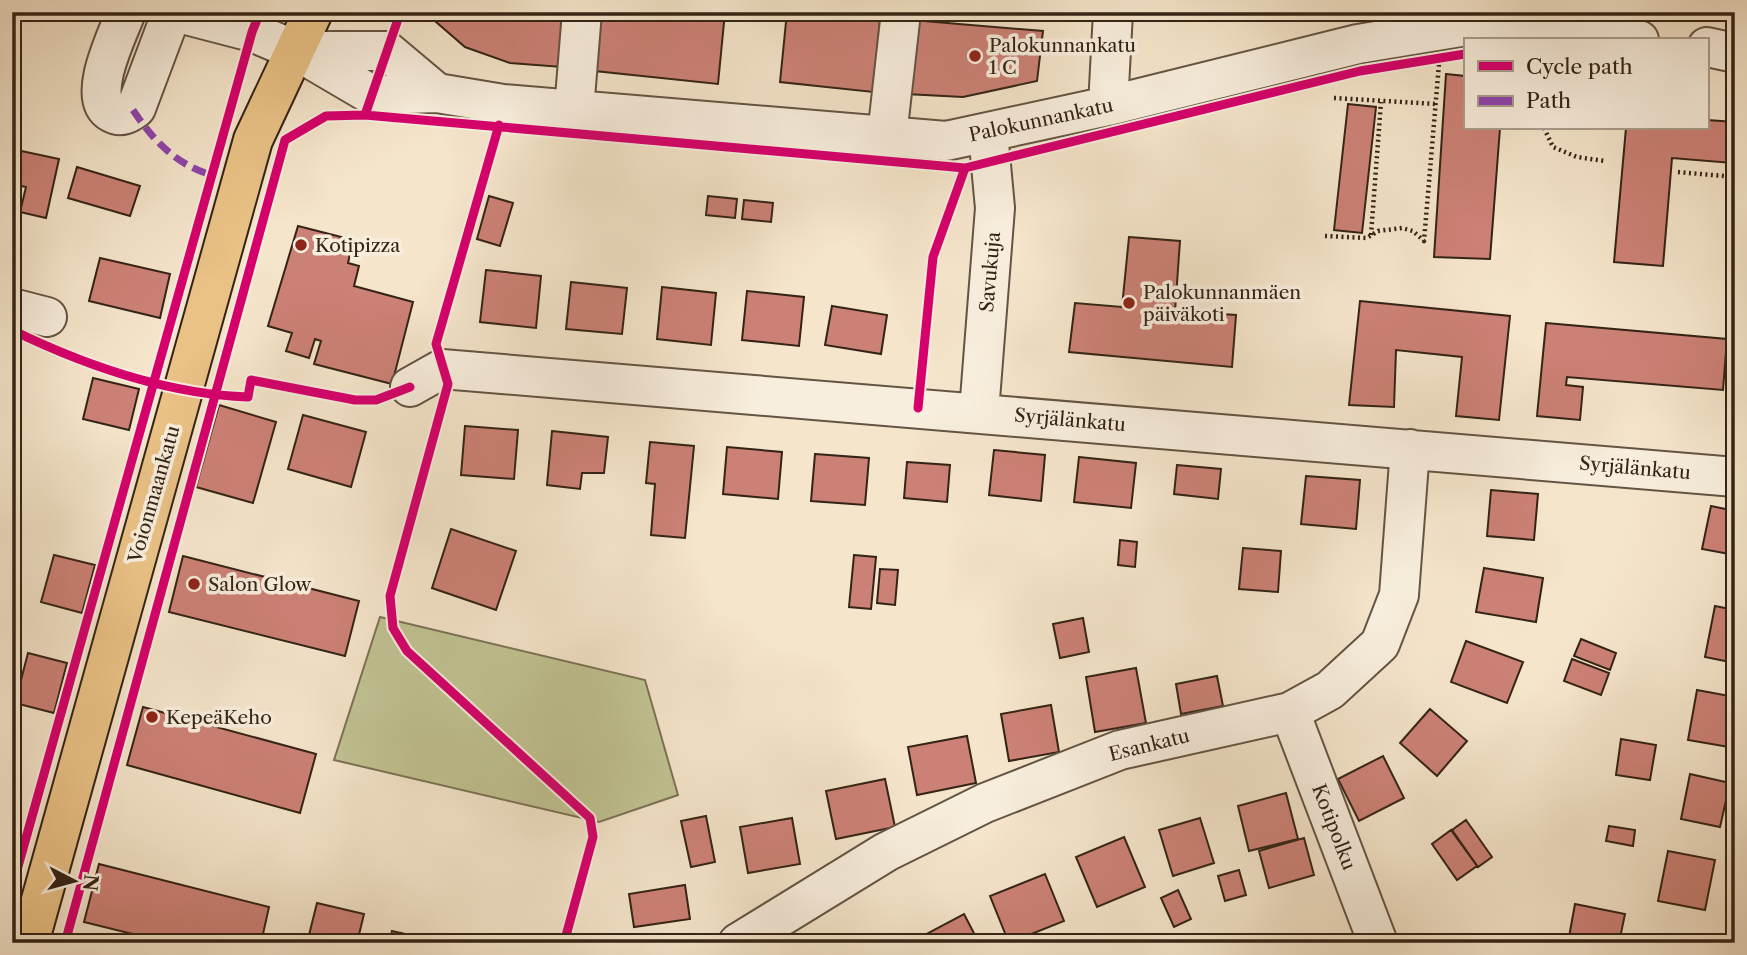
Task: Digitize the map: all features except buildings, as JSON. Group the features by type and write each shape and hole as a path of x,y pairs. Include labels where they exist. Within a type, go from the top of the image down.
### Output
{"main road":[{"name":"Voionmaankatu","path":"32,942 253,140 313,12"},
{"name":"Voionmaankatu","path":"297,51 331,12"}],"street":[{"path":"126,12 107,62 100,98 105,108 115,115 127,115 136,108 173,12 252,32 297,51"},
{"path":"574,110 582,12"},
{"path":"887,136 901,12"},
{"path":"1108,106 1114,12"},
{"name":"Palokunnankatu","path":"297,51 387,51 437,93 503,104 946,141 1108,106 1358,44 1473,25 1617,38"},
{"path":"1708,47 1735,53"},
{"name":"Savukuja","path":"979,412 995,208 988,132"},
{"name":"Syrjälänkatu","path":"410,387 442,369 1735,477"},
{"name":"Esankatu","path":"738,943 886,852 985,803 1120,750 1290,712 1329,690 1380,644 1399,594 1410,449"},
{"name":"Kotipolku","path":"1290,712 1378,943"}],"path":[{"path":"1426,60 1452,56"},
{"path":"1325,236 1370,236 1390,228 1402,228 1413,232 1424,241 1440,58"},
{"path":"1335,98 1436,104"},
{"path":"1370,236 1381,102"},
{"path":"1546,130 1553,147 1577,157 1605,161"},
{"path":"1678,172 1735,177"}],"green space":[{"path":"380,617 645,680 678,795 599,822 334,760"}],"marked path":[{"path":"133,110 166,150 187,165 212,175"}],"cycle path":[{"path":"12,888 252,32 260,12"},
{"path":"65,943 285,140 326,116 365,115 397,22 396,12"},
{"path":"365,115 965,168 1360,71 1464,54"},
{"path":"499,125 436,344 448,384 390,596 393,628 407,651 590,818 593,837 564,943"},
{"path":"918,408 933,257 965,168"},
{"path":"12,330 68,355 127,376 218,395 248,397 251,380 355,400 376,400 410,387"}],"place":[{"name":"Palokunnankatu 1 C","path":"975,56"},
{"name":"Kotipizza","path":"301,245"},
{"name":"Palokunnanmäen päiväkoti","path":"1129,303"},
{"name":"Salon Glow","path":"194,584"},
{"name":"KepeäKeho","path":"152,717"}]}
